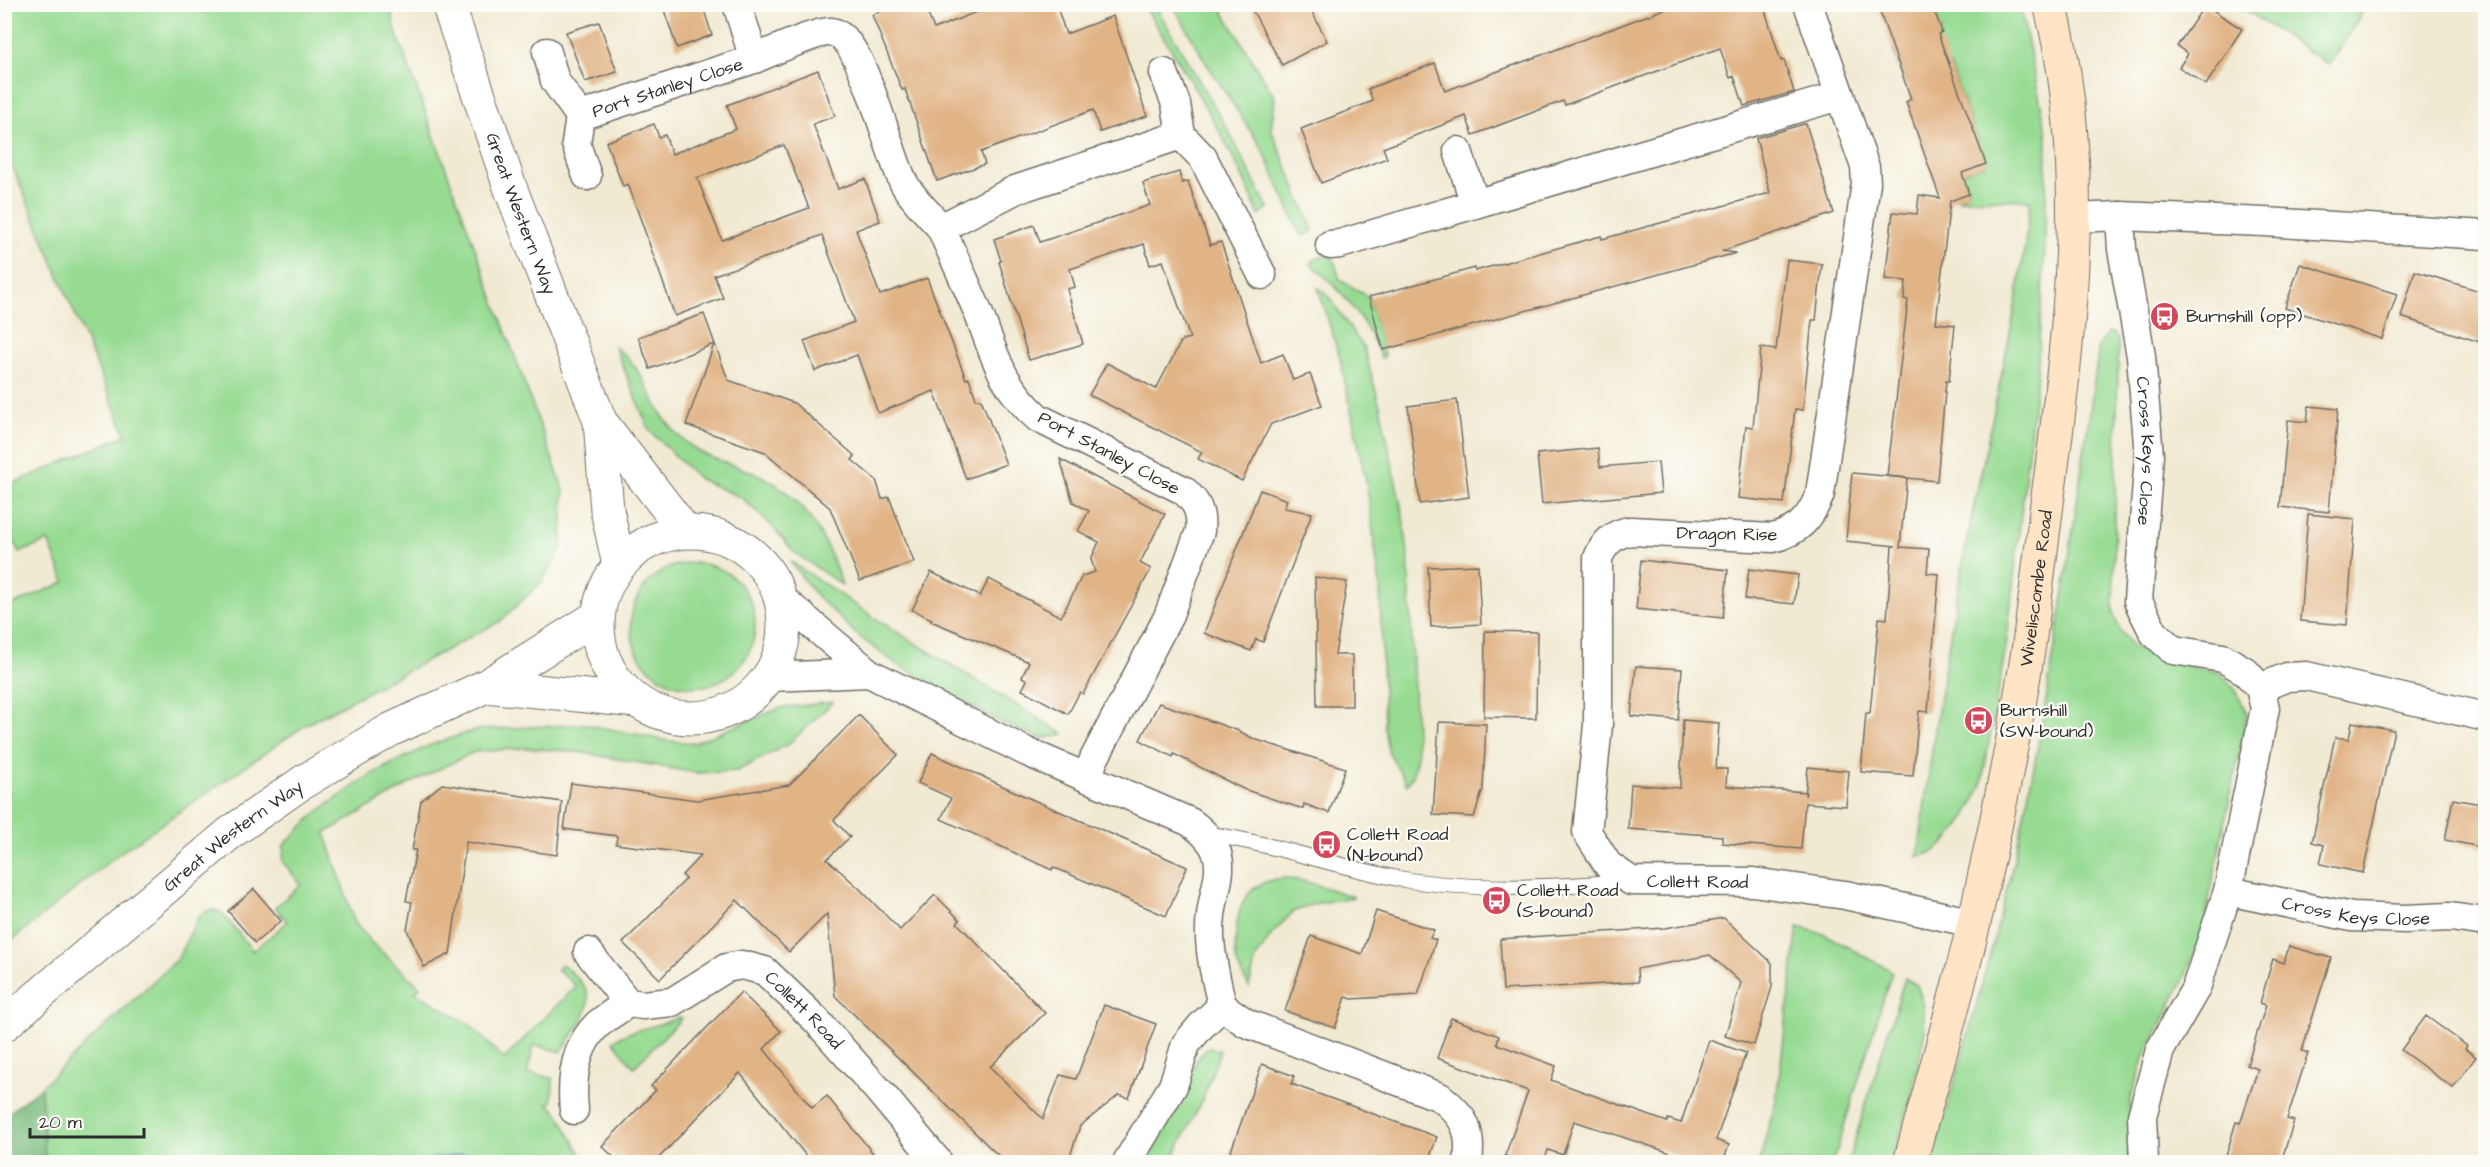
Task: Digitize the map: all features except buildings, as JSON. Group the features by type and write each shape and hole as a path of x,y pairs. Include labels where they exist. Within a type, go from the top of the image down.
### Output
{"main road":[{"name":"Wiveliscombe Road","path":"1910,1162 1974,923 2028,645 2067,335 2073,218 2072,130 2050,4"}],"street":[{"name":"Great Western Way","path":"448,4 510,187 600,421 608,510 619,565"},
{"name":"Port Stanley Close","path":"737,4 754,59"},
{"name":"Dragon Rise","path":"1631,881 1608,865 1587,832 1598,725 1598,558 1606,543 1622,532 1773,538 1788,534 1801,526 1813,511 1820,494 1866,183 1865,167 1809,4"},
{"name":"Port Stanley Close","path":"580,116 754,59 829,31 843,35 852,47 862,70 905,185 941,228 1003,377 1022,404 1038,418 1183,490 1193,498 1199,508 1200,531 1168,616 1094,759 1087,778"},
{"name":"Port Stanley Close","path":"547,52 555,81 580,116 576,144 587,176"},
{"path":"1164,74 1176,104 1180,135 1203,158 1262,275"},
{"path":"1329,245 1340,244 1839,96"},
{"path":"941,228 1015,190 1180,135"},
{"path":"1458,151 1475,204"},
{"path":"2073,218 2120,216 2486,235"},
{"name":"Cross Keys Close","path":"2120,216 2122,249 2141,356 2149,456 2138,601 2154,633 2174,650 2223,658 2245,671 2259,688"},
{"name":"Great Western Way","path":"600,421 685,531"},
{"path":"685,531 717,534 746,548 768,570 782,599 784,634 781,652 769,677 749,698 723,713 694,718 664,714 637,701 619,684 606,664 599,640 598,616 605,589 619,565 638,548 660,536 685,531"},
{"name":"Collett Road","path":"782,599 869,673 1027,752 1190,822 1207,834"},
{"name":"Great Western Way","path":"4,1025 230,833 303,782 390,730 486,686 598,616"},
{"name":"Collett Road","path":"769,677 869,673"},
{"path":"2144,1162 2142,1116 2160,1050 2196,988 2228,891 2265,708 2259,688 2287,677 2306,676 2486,717"},
{"path":"486,686 637,701"},
{"path":"1207,834 1219,856 1221,869 1209,932 1211,957 1222,1006 1246,1023 1440,1097 1455,1109 1467,1128 1470,1145 1468,1162"},
{"name":"Collett Road","path":"1631,881 1753,882 1845,895 1974,923"},
{"name":"Cross Keys Close","path":"2228,891 2352,917 2405,919 2450,917 2486,922"},
{"path":"574,1110 572,1082 574,1069 584,1043 597,1026 628,1003 588,952"},
{"name":"Collett Road","path":"628,1003 643,1005 672,1002 726,968 742,965 765,971 816,1020 938,1162"},
{"path":"1127,1162 1173,1086 1186,1044 1222,1006"}],"lane":[{"name":"Collett Road","path":"1207,834 1232,837 1315,860 1404,879 1502,888 1631,881"}],"green space":[{"path":"5,4 390,5 396,32 564,491 562,547 542,582 499,622 307,724 117,855 5,946 5,608 65,582 48,541 19,553 5,520 5,487 126,435 5,149"},
{"path":"2246,4 2367,5 2329,65 2244,9"},
{"path":"1144,5 1155,5 1229,132 1268,208 1259,216 1236,162"},
{"path":"1173,5 1219,5 1275,98 1271,129 1313,230 1305,236 1300,234 1263,150 1205,61"},
{"path":"1932,5 2020,5 2047,134 2045,246 2037,374 2006,647 1981,787 1957,830 1936,850 1918,857 1954,610 2004,365 2030,200 1959,199 1969,193 1964,179 1947,179 1986,164 1950,65 1905,82 1893,50 1942,32"},
{"path":"1332,254 1340,280 1369,297 1385,356 1381,358 1369,332 1352,306 1311,264 1315,259"},
{"path":"1318,288 1326,293 1364,348 1381,410 1402,511 1408,553 1417,757 1413,775 1407,785 1388,751 1384,727 1380,586 1367,486 1340,358"},
{"path":"2108,333 2113,333 2118,340 2113,613 2120,630 2133,647 2168,661 2217,672 2237,692 2247,714 2202,934 2182,984 2146,1053 2130,1100 2128,1162 1931,1162 1986,968 2023,821 2043,719 2060,613 2099,346"},
{"path":"615,347 634,366 666,421 694,449 714,459 759,475 789,494 812,521 821,536 842,585 795,553 771,525 742,498 699,479 649,430"},
{"path":"790,561 884,624 1064,734 1043,739 1002,723 898,665 857,635 814,593"},
{"path":"693,563 717,568 737,581 750,601 755,625 750,649 737,669 717,682 693,687 669,682 649,669 636,649 631,625 636,601 649,581 669,568"},
{"path":"833,702 789,744 737,771 697,773 578,752 526,748 474,752 413,782 325,833 355,923 371,942 420,987 415,992 470,1025 504,1059 576,986 557,969 562,964 583,984 588,1000 580,1024 561,1052 534,1045 527,1073 553,1078 552,1102 548,1103 558,1113 585,1162 501,1162 485,1156 434,1158 430,1162 45,1162 41,1087 177,959 199,916 206,911 215,910 223,914 253,951 287,922 275,907 301,885 283,862 284,845 317,812 372,774 430,745 476,730 585,724 669,741 694,743 780,708"},
{"path":"1285,878 1308,882 1354,897 1314,904 1293,912 1272,934 1256,958 1249,987 1238,966 1235,954 1240,911 1248,894 1255,888 1263,883"},
{"path":"1798,927 1824,934 1892,971 1833,1162 1759,1162 1776,1101"},
{"path":"1905,978 1917,985 1922,1000 1925,1030 1911,1098 1892,1162 1848,1162"},
{"path":"682,1018 634,1067 613,1041 629,1033"},
{"path":"1209,1047 1220,1051 1204,1096 1171,1162 1143,1162 1171,1116 1194,1065"},
{"path":"41,1087 45,1162 5,1162 5,1116"}],"water":[{"path":"462,1154 485,1156 501,1162 430,1162 434,1158"}],"place":[{"name":"Burnshill (opp)","path":"2165,316"},
{"name":"Burnshill (SW-bound)","path":"1979,720"},
{"name":"Collett Road (N-bound)","path":"1326,844"},
{"name":"Collett Road (S-bound)","path":"1496,900"}]}
